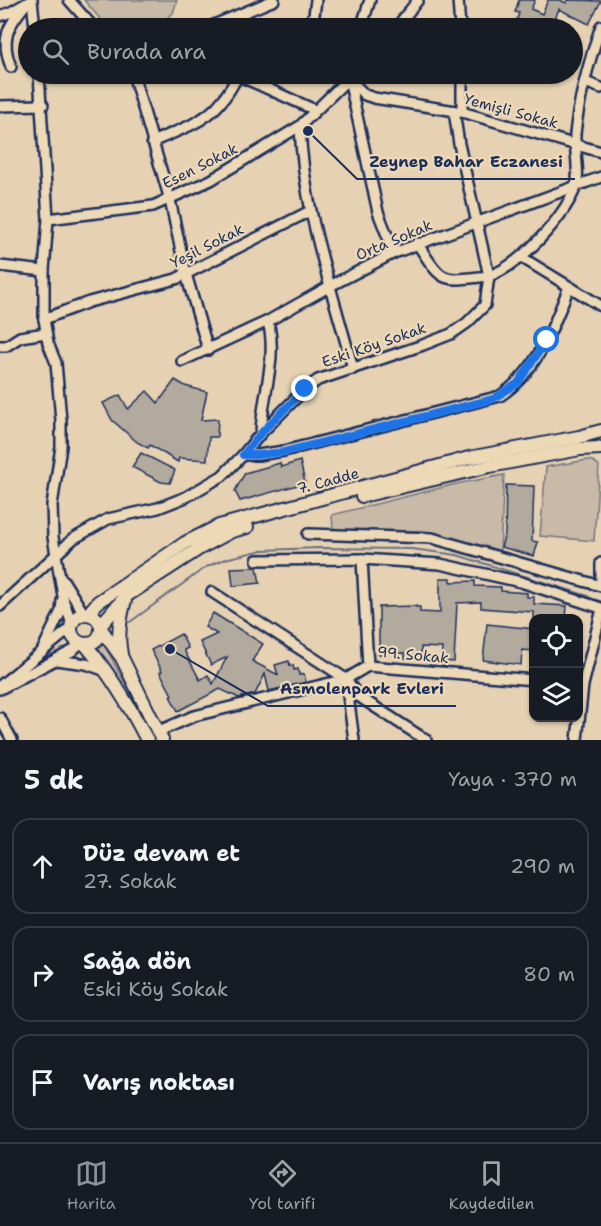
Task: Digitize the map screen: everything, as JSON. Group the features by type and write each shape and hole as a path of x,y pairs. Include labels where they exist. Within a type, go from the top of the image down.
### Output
{"main road":[{"name":"7. Cadde","path":"86,614 98,602 176,549 219,526 469,458 601,431"},
{"name":"7. Cadde","path":"101,627 126,596 200,548 232,531 442,476 580,449 601,448"},
{"path":"122,658 119,643 120,619 126,596"},
{"path":"147,740 108,672 83,644 73,637 71,626 76,618 86,614 96,618 122,658 160,736"},
{"path":"83,644 96,640 101,627"}],"street":[{"path":"69,0 85,18"},
{"path":"231,18 274,0"},
{"path":"312,18 316,0"},
{"path":"364,18 370,0"},
{"path":"404,18 418,0"},
{"path":"458,0 459,18"},
{"path":"0,16 30,1"},
{"path":"30,1 33,18"},
{"path":"11,67 2,49 5,30 30,1"},
{"path":"417,243 437,274 444,278 453,280 489,276 501,272 521,257 552,226 576,187 577,145 575,136 588,62 601,26"},
{"path":"585,82 601,88"},
{"path":"0,687 71,626 63,596 53,537 52,505 61,447 61,420 56,363 44,319 44,271 48,219 40,84"},
{"path":"136,84 170,200 186,274 207,351"},
{"path":"152,142 206,117 229,94 233,84"},
{"path":"259,84 315,110"},
{"name":"Esen Sokak","path":"48,219 153,206 170,200 211,180 300,126 341,84"},
{"path":"352,84 378,212 394,253"},
{"name":"Yemişli Sokak","path":"357,84 365,95 374,98 458,112 601,152"},
{"path":"461,84 458,112 476,224 489,276"},
{"path":"0,106 43,105"},
{"path":"300,126 310,211 353,369"},
{"name":"Orta Sokak","path":"182,361 268,321 394,253 601,177"},
{"name":"Yeşil Sokak","path":"44,319 89,302 176,279 310,211"},
{"path":"521,257 601,306"},
{"path":"0,266 44,271"},
{"name":"Eski Köy Sokak","path":"0,606 57,558 73,539 108,519 158,508 193,493 222,476 261,433 312,384 337,373 451,334 485,305 489,276"},
{"path":"243,455 284,452 500,396 518,383 547,340 569,287"},
{"path":"261,433 261,419 272,354 268,321"},
{"path":"0,346 6,346 20,337 46,333"},
{"path":"308,534 432,538 601,586"},
{"path":"57,558 65,584 86,614"},
{"path":"362,558 368,666"},
{"path":"257,560 362,558 440,564 521,582 601,608"},
{"path":"601,563 601,580"},
{"path":"212,592 346,679 358,696 426,740"},
{"path":"41,652 61,611 63,596"},
{"path":"583,678 601,614"},
{"path":"0,687 83,644"},
{"path":"56,660 86,664 108,672"},
{"name":"99. Sokak","path":"160,736 194,716 346,679 368,666 529,680"},
{"path":"346,679 354,740"},
{"path":"0,718 12,740"},
{"path":"577,740 578,722"}],"shaded area":[{"path":"84,0 177,0 173,13 167,18 99,18"},
{"path":"587,460 599,466 594,541 540,536 546,467"},
{"path":"504,475 500,552 424,531 333,530 332,515 456,484"},
{"path":"104,644 155,740 152,740 120,681 95,652"}],"building":[{"path":"519,0 535,0 531,9 542,14 548,0 560,0 566,3 568,0 601,1 589,24 583,21 583,18 577,18 559,9 555,18 517,18 519,13 515,12"},
{"path":"175,380 185,386 207,392 201,420 218,419 217,437 209,437 207,460 179,458 178,462 150,445 148,448 137,442 112,420 103,403 120,395 128,409 147,391 158,403"},
{"path":"141,453 175,470 170,483 161,482 132,467"},
{"path":"300,461 305,483 240,501 235,491 245,473 280,463 281,467"},
{"path":"506,485 534,486 532,541 538,542 534,556 501,547 505,534"},
{"path":"257,567 260,583 233,586 231,568"},
{"path":"440,578 451,578 451,582 475,581 475,586 501,587 501,591 527,593 527,597 534,597 534,604 567,606 566,614 534,614 534,612 481,608 481,602 457,603 454,662 441,661 442,648 421,647 421,658 405,658 405,653 379,654 379,607 416,606 420,607 420,612 440,613"},
{"path":"213,613 263,644 252,661 278,675 275,665 289,661 294,670 298,669 299,675 304,674 306,682 269,691 265,674 255,694 239,698 220,689 178,711 151,650 181,634 188,648 184,650 200,680 208,675 213,684 227,657 211,665 200,642 217,634 205,627"},
{"path":"487,624 529,628 529,651 522,650 521,665 483,660"}],"waterway":[{"path":"130,622 206,567 225,559 263,550 412,549 457,555 588,596"}],"place":[{"name":"Zeynep Bahar Eczanesi","path":"308,131"},
{"name":"Asmolenpark Evleri","path":"170,649"}],"route":[{"path":"305,389 261,433 243,455 284,452 493,399 518,383 547,340"}]}
